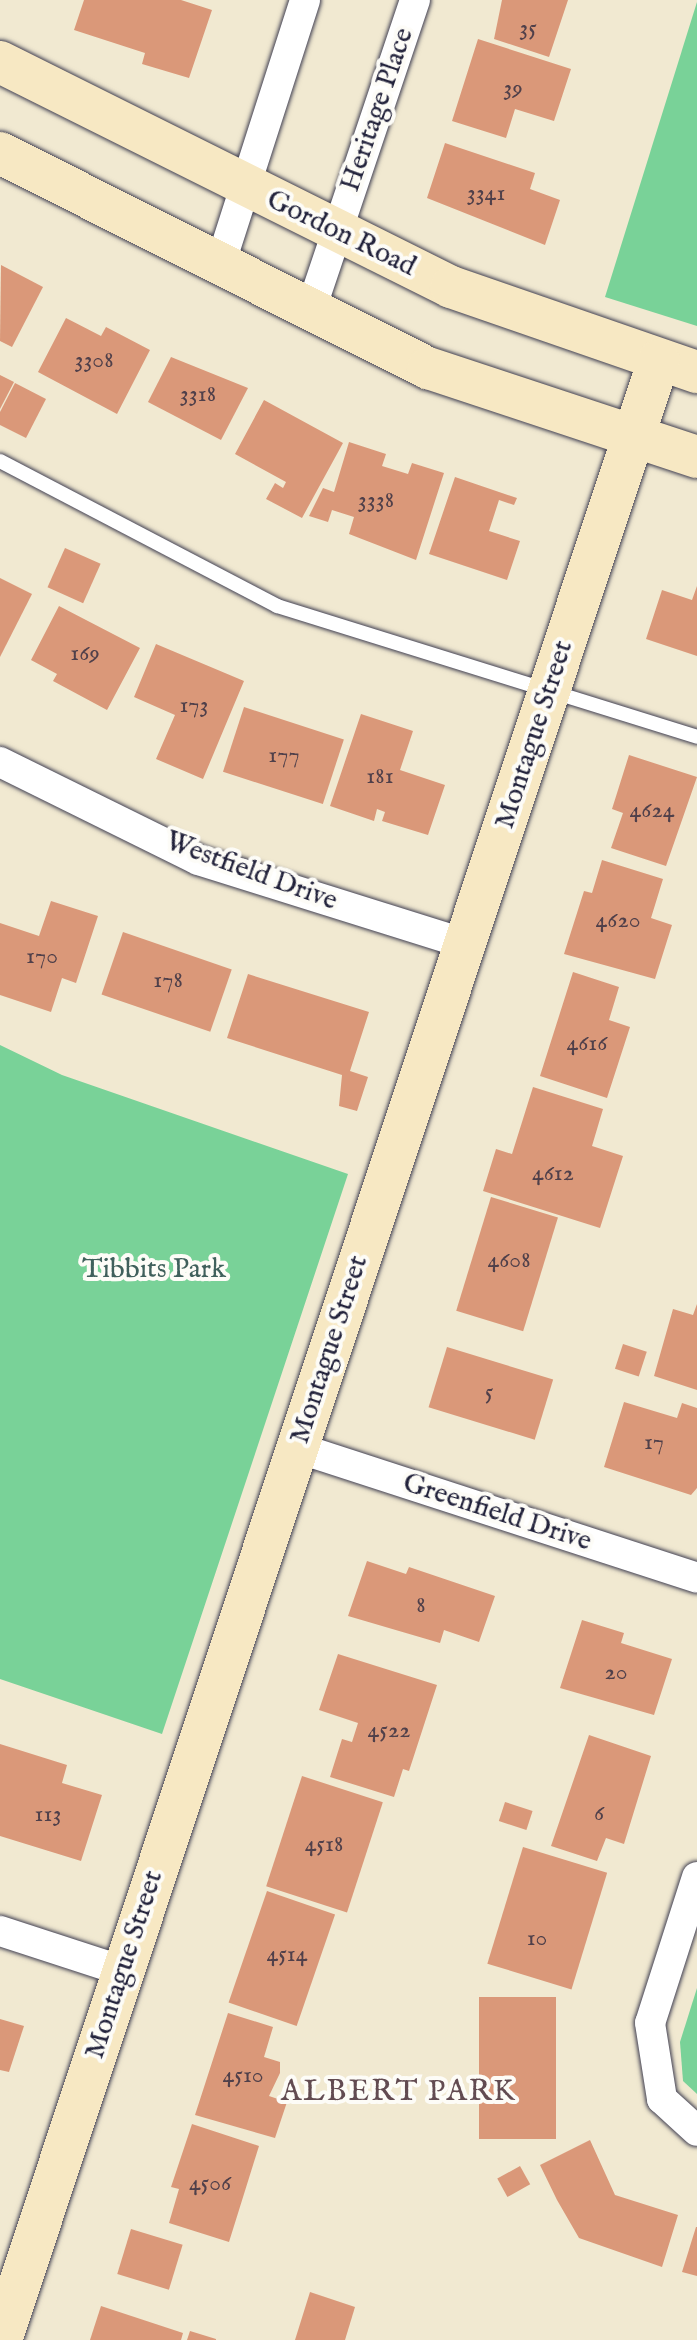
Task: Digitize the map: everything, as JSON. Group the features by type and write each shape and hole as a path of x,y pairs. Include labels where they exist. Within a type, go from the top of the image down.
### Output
{"street":[{"path":"220,265 305,0"},
{"name":"Heritage Place","path":"310,312 415,0"},
{"name":"Gordon Road","path":"0,62 336,233 451,287 678,366"},
{"path":"0,153 310,312 428,368 697,457"},
{"name":"Montague Street","path":"1,2340 635,437 678,366"},
{"name":"Westfield Drive","path":"0,762 198,860 466,944"},
{"name":"Greenfield Drive","path":"298,1448 697,1578"},
{"path":"697,1877 650,2023 662,2099 697,2131"},
{"path":"0,1931 123,1971"}],"lane":[{"path":"0,461 277,606 697,737"}],"green space":[{"path":"697,2 697,326 605,297"},
{"name":"Tibbits Park","path":"0,1045 62,1075 348,1174 162,1734 0,1679"},
{"path":"697,1988 697,2094 683,2081 680,2042"}],"building":[{"path":"84,0 181,0 212,10 189,78 142,64 145,53 74,30"},
{"path":"502,0 568,0 549,57 494,39"},
{"path":"478,39 571,69 554,121 515,109 506,138 452,121"},
{"path":"445,143 535,173 530,189 560,200 545,245 427,198"},
{"path":"1,265 43,287 12,347 0,341"},
{"path":"66,318 101,336 106,327 150,350 117,414 38,372"},
{"path":"171,357 248,388 221,440 148,402"},
{"path":"0,375 14,382 0,409"},
{"path":"15,383 46,399 26,438 0,425 0,412"},
{"path":"264,400 343,443 302,518 266,499 275,483 283,488 286,482 235,454"},
{"path":"349,442 386,454 382,466 408,474 412,463 444,473 416,560 349,534 354,517 332,510 328,522 309,516 323,488 334,492"},
{"path":"455,477 517,498 514,505 499,500 489,531 520,541 507,580 429,554"},
{"path":"65,548 101,564 83,603 48,587"},
{"path":"0,578 32,594 0,657"},
{"path":"697,586 697,656 646,639 662,590 692,600"},
{"path":"59,606 140,648 107,710 53,681 57,674 31,660"},
{"path":"156,644 244,681 203,779 156,759 175,715 134,697"},
{"path":"244,707 344,739 323,804 223,772"},
{"path":"361,714 413,731 400,770 445,785 428,835 382,821 385,812 377,809 374,821 330,806"},
{"path":"629,755 697,777 666,866 611,848 623,813 612,809"},
{"path":"602,860 663,879 651,918 672,925 655,979 564,954 584,891 592,893"},
{"path":"51,901 98,916 76,983 62,978 51,1012 0,995 0,923 39,936"},
{"path":"123,932 232,969 210,1032 102,994"},
{"path":"573,972 619,987 609,1020 630,1027 607,1098 540,1076"},
{"path":"248,974 369,1012 350,1071 368,1077 357,1111 339,1106 342,1075 227,1038"},
{"path":"533,1087 603,1109 592,1146 623,1156 600,1228 483,1191 496,1149 512,1154"},
{"path":"491,1197 558,1217 523,1331 456,1311"},
{"path":"697,1304 697,1390 654,1376 673,1309 693,1315"},
{"path":"623,1344 647,1352 639,1376 615,1369"},
{"path":"447,1347 553,1379 535,1440 429,1407"},
{"path":"624,1402 677,1418 682,1403 697,1408 697,1488 691,1495 604,1467"},
{"path":"367,1561 406,1574 409,1567 495,1596 479,1642 444,1630 440,1643 348,1616"},
{"path":"582,1620 624,1633 621,1643 672,1659 654,1715 560,1688"},
{"path":"338,1654 437,1685 409,1771 403,1769 394,1797 330,1777 342,1739 352,1742 358,1723 319,1710"},
{"path":"589,1735 651,1756 624,1844 606,1838 597,1861 551,1846"},
{"path":"0,1744 67,1765 62,1783 102,1795 81,1861 0,1836"},
{"path":"302,1776 383,1802 347,1913 266,1886"},
{"path":"505,1802 533,1811 526,1830 499,1821"},
{"path":"523,1847 607,1873 571,1989 487,1964"},
{"path":"267,1891 335,1914 297,2026 229,2003"},
{"path":"479,1997 556,1997 556,2139 479,2139"},
{"path":"228,2013 273,2027 264,2057 280,2062 280,2073 269,2096 287,2102 275,2138 195,2115"},
{"path":"0,2019 24,2026 9,2072 0,2070"},
{"path":"192,2124 259,2146 229,2242 169,2223 179,2189 171,2187"},
{"path":"590,2140 615,2195 678,2215 662,2267 579,2238 557,2200 540,2165"},
{"path":"520,2166 530,2184 507,2197 497,2179"},
{"path":"697,2227 697,2276 682,2272"},
{"path":"131,2229 183,2245 169,2290 117,2274"},
{"path":"310,2292 355,2307 345,2340 295,2340"},
{"path":"101,2306 183,2333 181,2340 90,2340"},
{"path":"190,2331 216,2339 216,2340 187,2340"}],"district":[{"name":"ALBERT PARK","path":"399,2092"}]}
